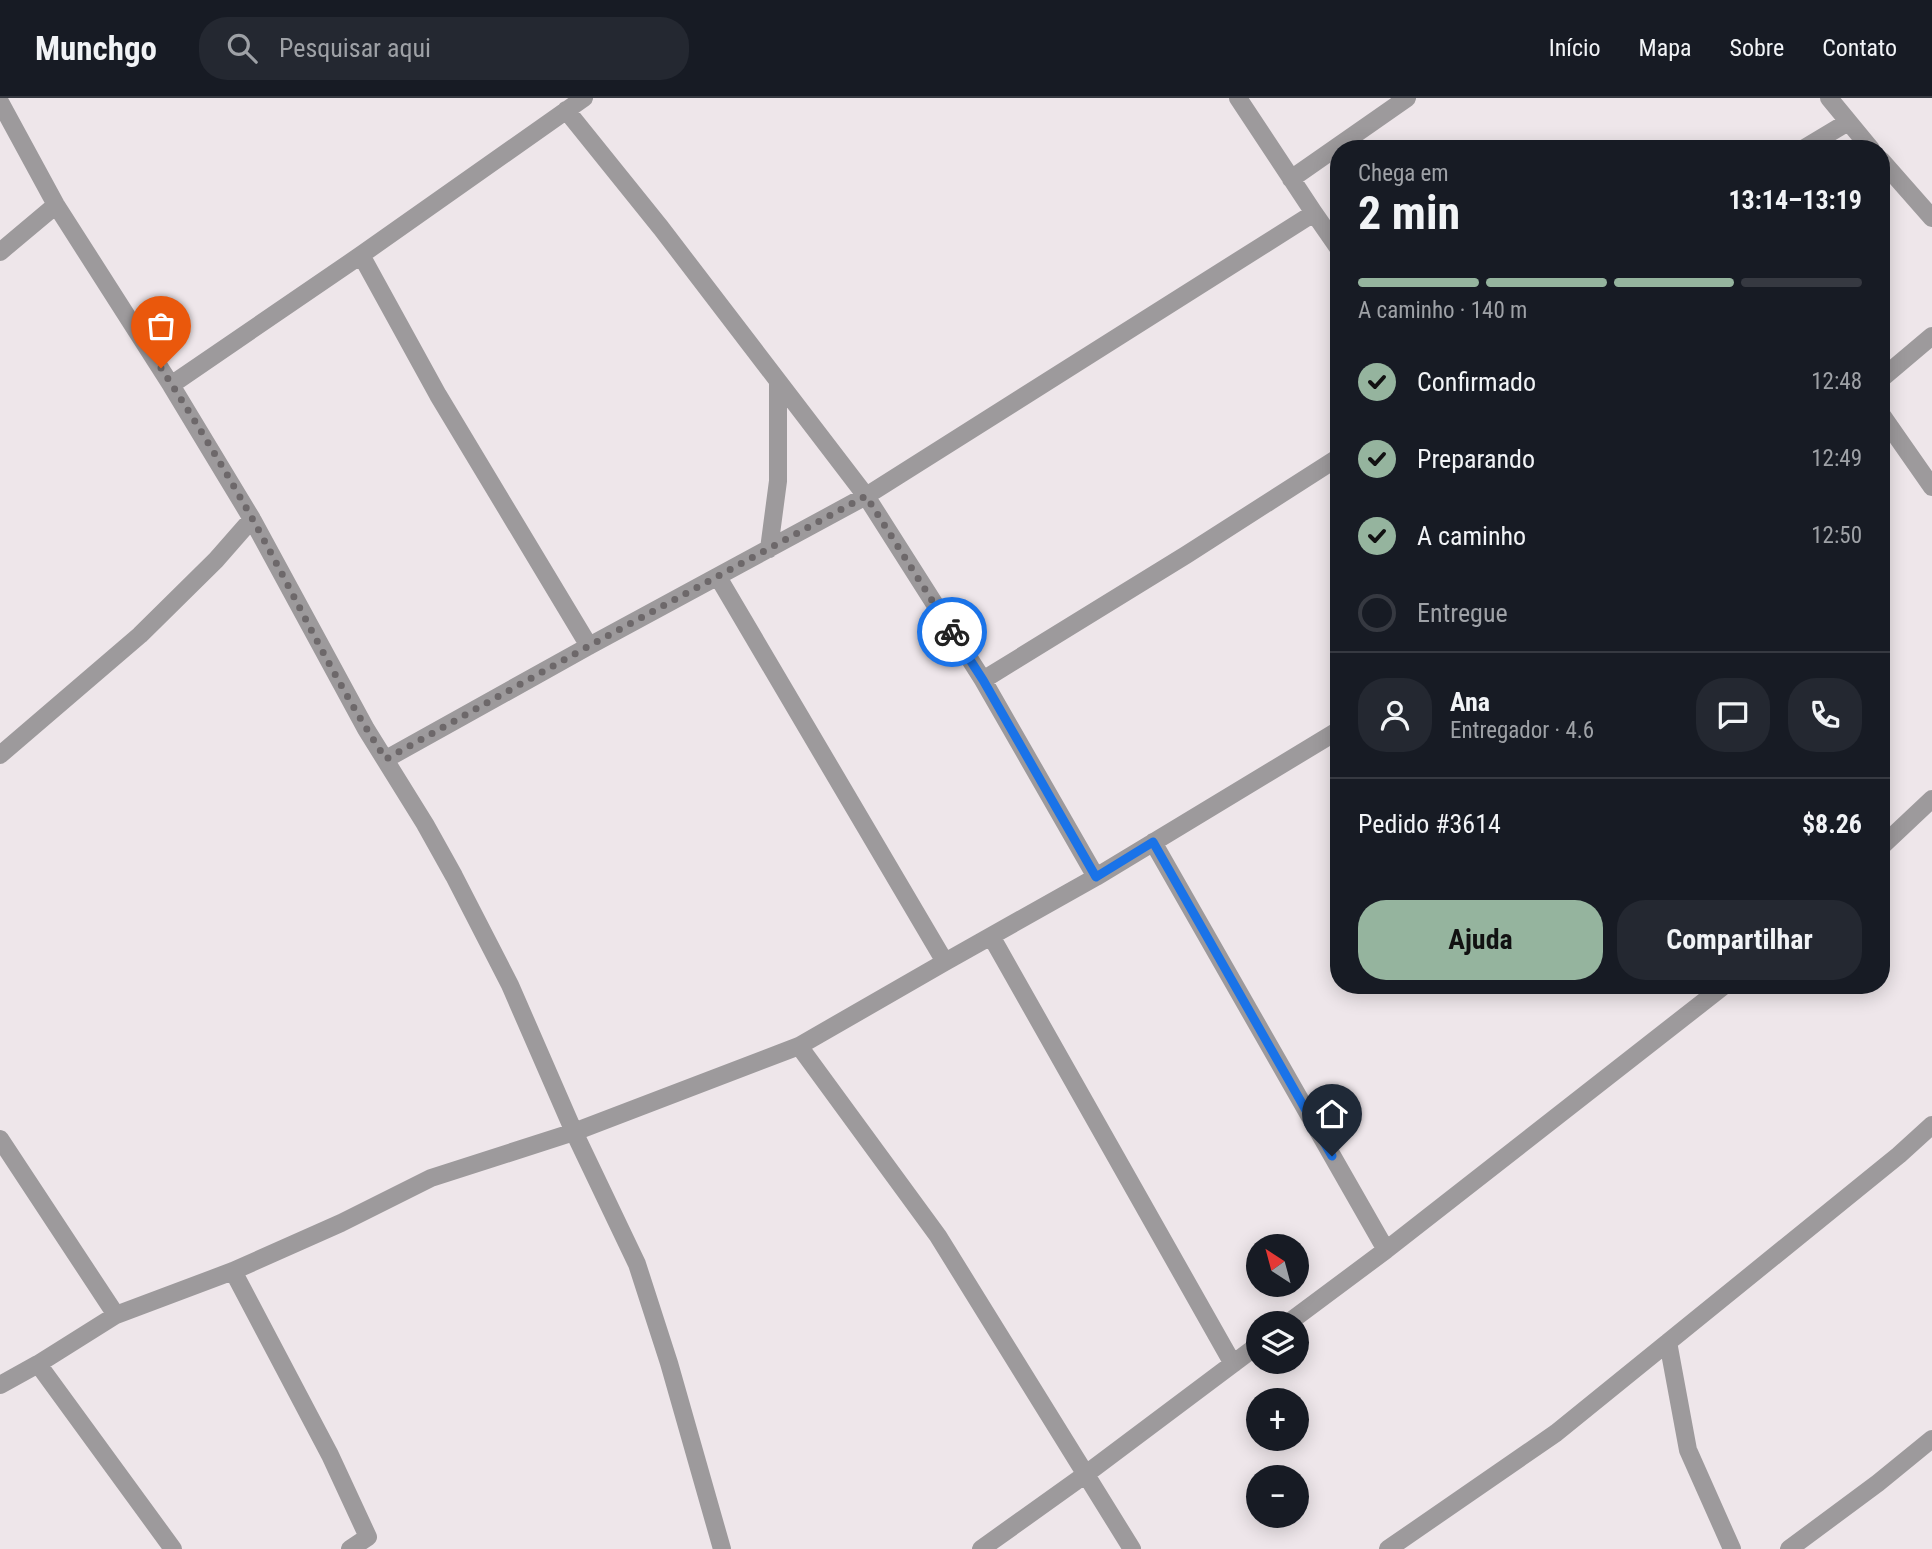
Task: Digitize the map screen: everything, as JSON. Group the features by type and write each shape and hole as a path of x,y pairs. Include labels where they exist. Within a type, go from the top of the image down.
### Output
{"street":[{"path":"172,385 584,98"},
{"path":"1238,98 1330,236"},
{"path":"1347,140 1407,98"},
{"path":"1829,98 1863,140"},
{"path":"0,102 56,205 172,385 252,519 327,660 467,900 510,985 574,1132 637,1265 669,1363 722,1549"},
{"path":"566,110 662,228 866,496 983,680 1096,877"},
{"path":"1818,140 1848,122"},
{"path":"1291,179 1330,152"},
{"path":"1890,170 1932,218"},
{"path":"0,252 56,205"},
{"path":"386,759 866,496 1314,214"},
{"path":"361,255 438,395 589,646"},
{"path":"1890,371 1932,336"},
{"path":"769,549 778,481 778,381"},
{"path":"1890,427 1932,487"},
{"path":"983,680 1330,463"},
{"path":"0,755 140,635 216,561 252,519"},
{"path":"718,577 945,961"},
{"path":"0,1385 116,1315 233,1271 341,1223 431,1178 574,1132 799,1046 1096,877 1330,735"},
{"path":"1890,839 1932,799"},
{"path":"1153,842 1386,1250"},
{"path":"991,936 1233,1364"},
{"path":"1303,1311 1386,1250 1713,994"},
{"path":"799,1046 938,1236 1132,1549"},
{"path":"1388,1549 1556,1433 1932,1125"},
{"path":"0,1139 116,1315"},
{"path":"233,1271 330,1455 372,1543 350,1549"},
{"path":"1668,1342 1688,1450 1732,1549"},
{"path":"981,1549 1246,1354"},
{"path":"38,1364 173,1549"},
{"path":"1789,1549 1932,1439"}],"way so far":[{"path":"161,368 252,519 327,660 386,759 866,496 952,632"}],"route":[{"path":"952,632 983,680 1096,877 1153,842 1332,1156"}]}
